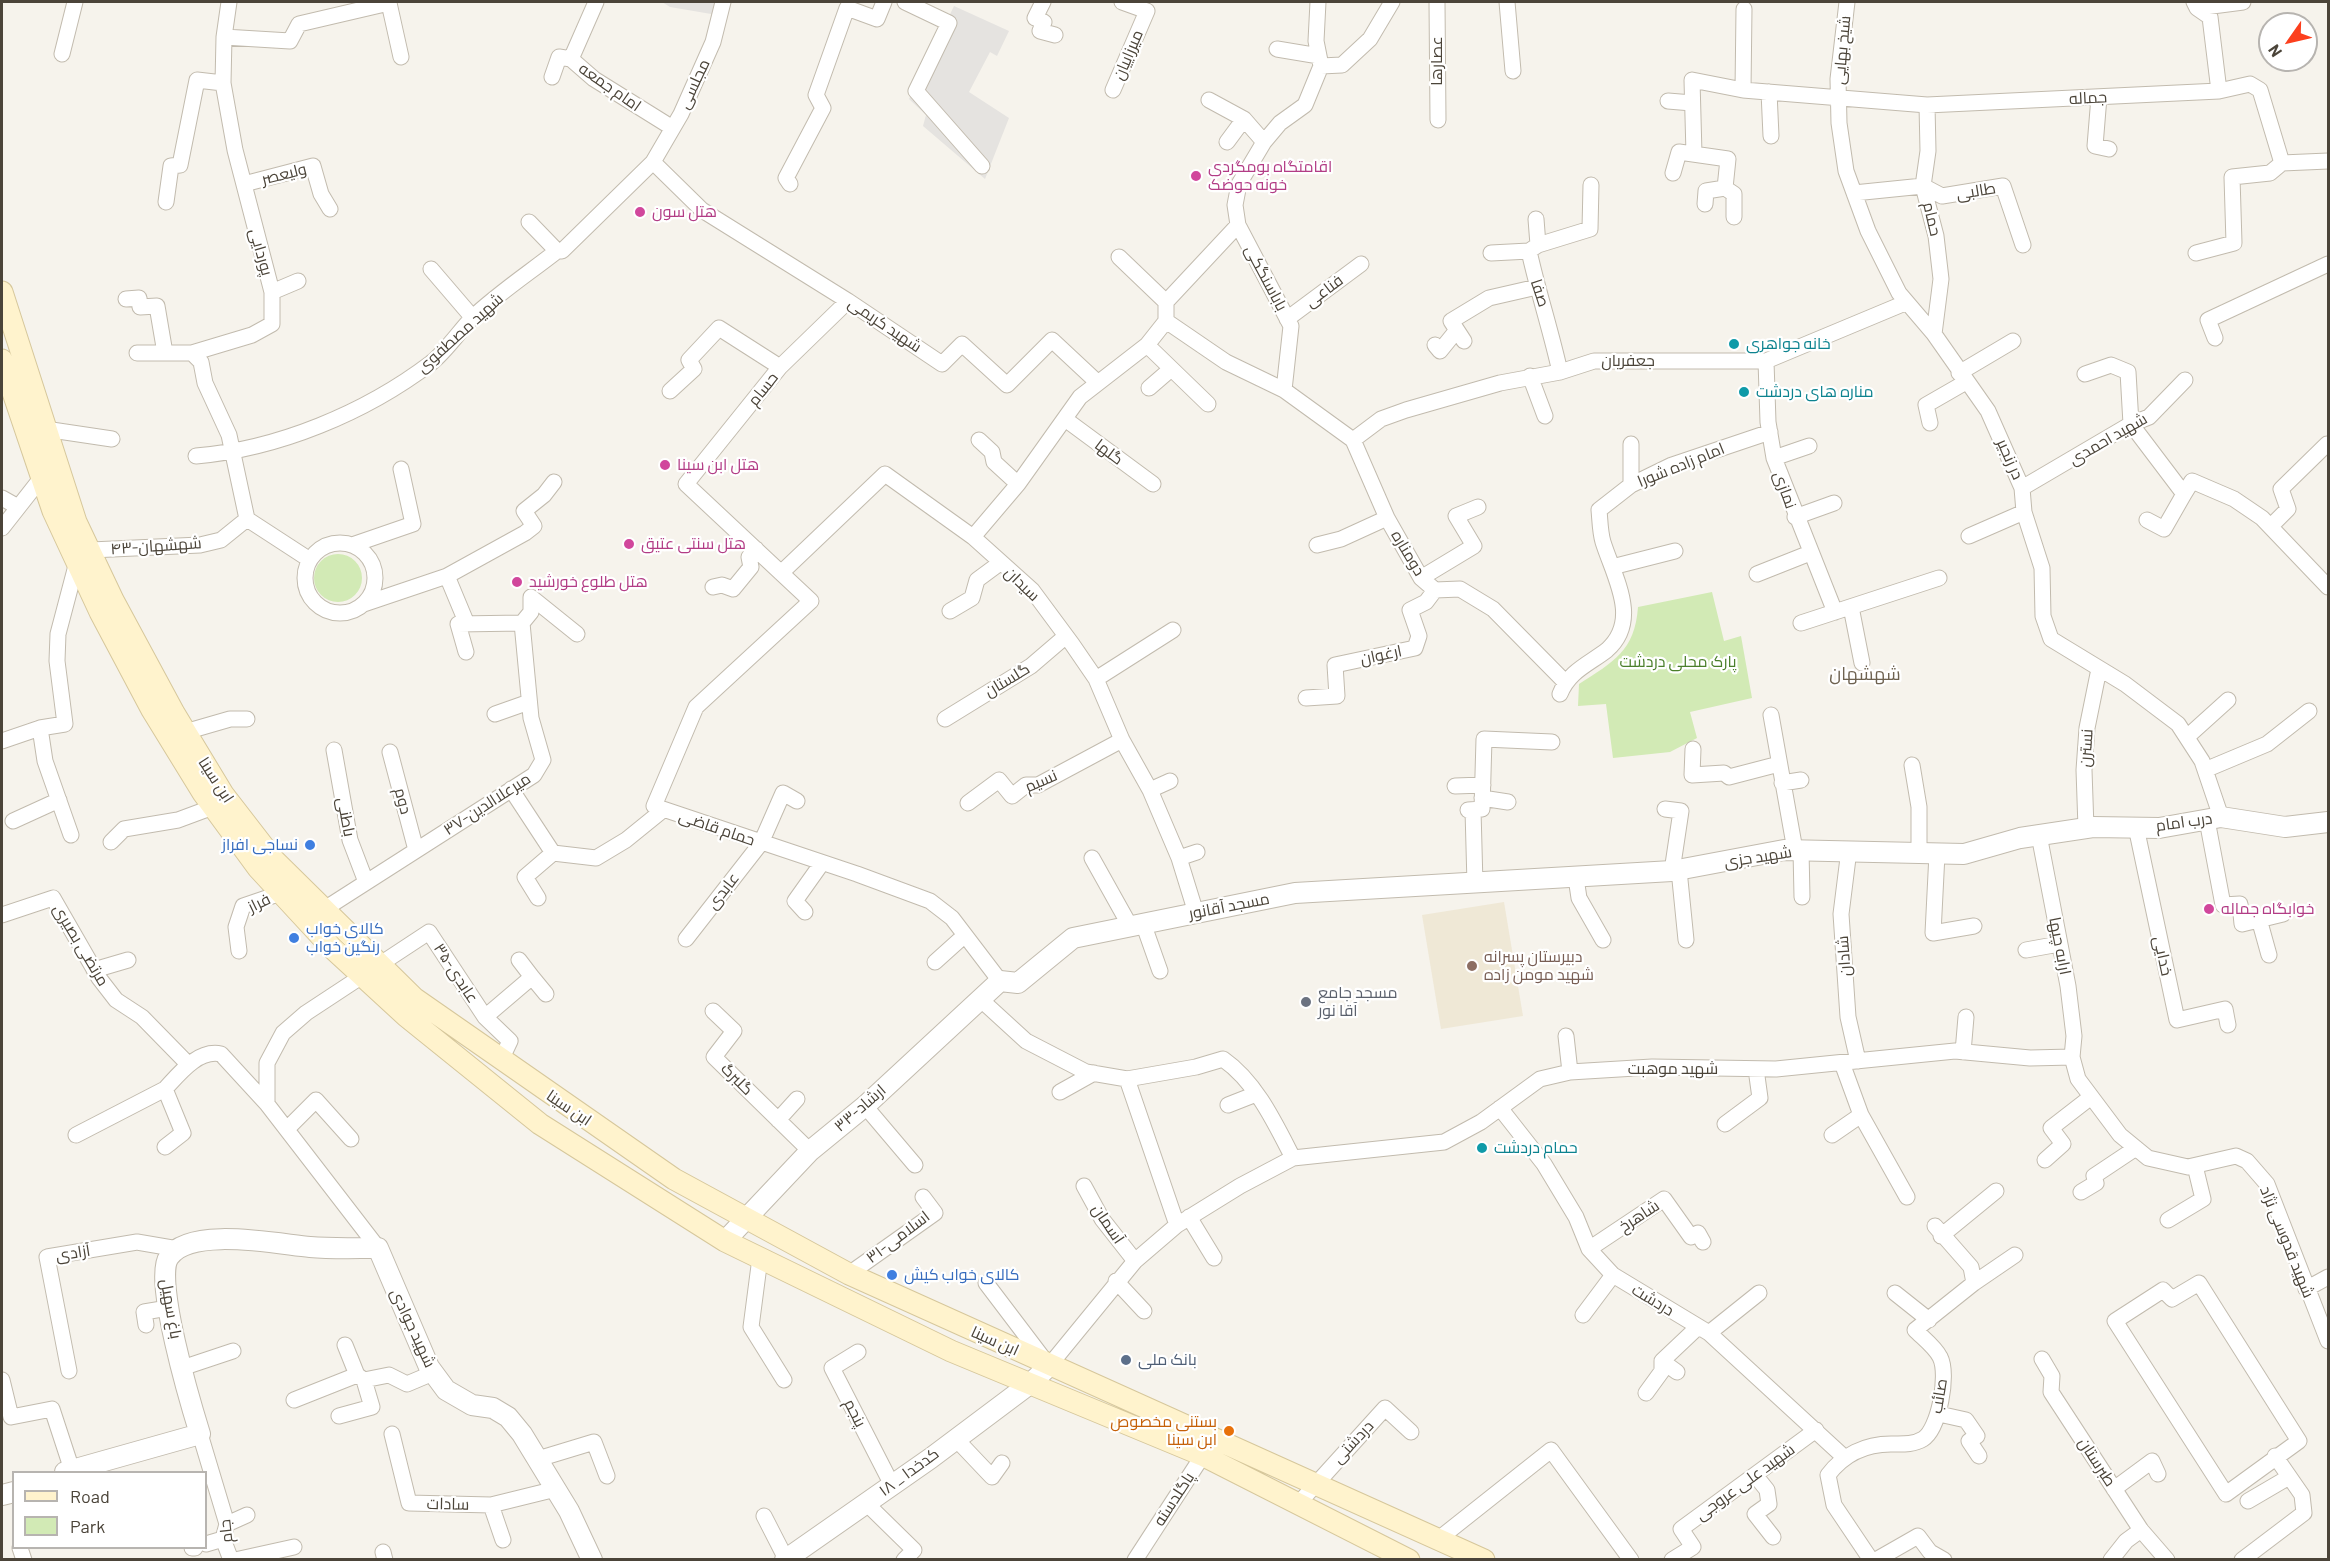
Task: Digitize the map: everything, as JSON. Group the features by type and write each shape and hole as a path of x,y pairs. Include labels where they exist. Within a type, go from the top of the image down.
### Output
{"main road":[{"name":"ابن سینا","path":"2,292 45,429 53,511 113,600 185,732 223,794 274,860 323,910 406,1016 540,1124 725,1241 951,1350 1202,1455 1409,1560"},
{"name":"ابن سینا","path":"2,360 49,469"},
{"name":"ابن سینا","path":"84,556 100,612 152,710 213,807 258,868 331,947 372,970 414,998 674,1179 746,1216 849,1274 1049,1366 1440,1538 1484,1560"},
{"path":"490,1083 501,1060"}],"street":[{"path":"62,54 75,2"},
{"name":"پوردایی","path":"192,353 252,334 272,324 272,292 244,184 224,90 224,38 229,2"},
{"name":"امام جمعه","path":"593,2 571,59 594,79 671,127"},
{"name":"مجلسی","path":"653,162 671,127 681,114 713,42 723,2"},
{"path":"790,184 786,178 824,108 816,95 847,8 877,19 884,2"},
{"path":"905,2 949,23 916,91 982,166"},
{"path":"1043,2 1035,18 1044,22 1040,31 1055,35"},
{"name":"میرزاییان","path":"1113,90 1147,11 1122,2"},
{"path":"1238,225 1236,205 1239,184 1264,142 1280,123 1305,105 1320,61 1316,41 1318,2"},
{"path":"1277,49 1341,65 1370,39 1392,2"},
{"name":"عصارها","path":"1437,2 1438,120"},
{"path":"1507,2 1513,71"},
{"name":"شیخ بهایی","path":"1839,99 1847,2"},
{"path":"2195,5 2243,2"},
{"path":"224,38 290,41 299,24 389,3 401,57"},
{"path":"2195,5 2210,17 2219,91"},
{"path":"1743,90 1744,9"},
{"path":"552,77 559,57 571,59"},
{"path":"166,202 171,166 180,165 196,80 224,90"},
{"name":"جماله","path":"1692,103 1692,80 1743,90 1927,105 2219,91 2250,84 2260,90 2282,163"},
{"path":"1768,92 1771,136"},
{"path":"2099,97 2095,146 2109,149"},
{"name":"در زنجیر","path":"1839,99 1839,123 1846,171 1868,231 1905,303 1934,334 1988,411 2022,488 2024,512 2042,568 2043,616 2051,639 2178,724 2205,770 2214,818 2223,905 2240,904 2242,924 2259,920"},
{"path":"1209,100 1244,118 1264,142"},
{"path":"1668,101 1692,103 1694,154"},
{"name":"حمام","path":"1927,105 1928,151 1923,186 1936,236 1941,279 1934,334"},
{"path":"1227,142 1244,118"},
{"path":"1673,173 1679,152 1728,159 1725,188"},
{"path":"2196,253 2234,243 2232,177 2270,173 2282,163 2328,161"},
{"name":"شهید مصطفوی","path":"196,456 233,453 323,424 376,400 432,362 473,318 557,251 562,250 653,162"},
{"name":"شهید کریمی","path":"653,162 702,210 848,301 942,364 962,344 1007,385 1052,340 1097,382"},
{"name":"ولیعصر","path":"244,184 313,166 321,194 330,209"},
{"path":"1491,254 1534,248 1590,229 1591,185"},
{"name":"طالبی","path":"1854,192 1923,186 1942,196 2003,186 2023,245"},
{"path":"1705,204 1706,191 1725,188 1734,194 1734,217"},
{"name":"صفا","path":"1536,219 1534,248 1537,287 1548,316 1560,372"},
{"path":"529,222 557,251"},
{"name":"باباسنگکی","path":"1166,302 1238,225 1291,326 1284,390"},
{"path":"973,537 1018,484 1080,397 1147,345 1166,321 1166,302 1119,257"},
{"name":"فناعی","path":"1287,319 1361,264"},
{"path":"2215,338 2208,320 2328,264"},
{"path":"431,269 473,318"},
{"path":"272,292 298,281"},
{"path":"1435,345 1440,351 1460,336 1451,321 1489,298 1537,287"},
{"path":"126,299 139,298 140,307 157,306 165,353"},
{"name":"حسام","path":"756,549 686,484 780,367 848,301"},
{"name":"جعفریان","path":"1353,440 1381,419 1398,413 1530,376 1560,372 1594,361 1766,361 1905,303"},
{"path":"1166,321 1226,362 1284,390 1353,440"},
{"path":"670,391 694,369 689,360 719,328 780,367"},
{"path":"1930,423 1926,405 2013,341"},
{"path":"1147,345 1208,404"},
{"path":"137,353 192,353 201,363 205,383 229,435 247,519 310,560"},
{"name":"نمازی","path":"1766,361 1770,432 1774,458 1795,517 1835,612"},
{"path":"2085,374 2111,365 2128,372 2131,424 2184,494"},
{"path":"1149,387 1171,369"},
{"path":"1530,376 1545,416"},
{"name":"شهید احمدی","path":"2022,488 2131,424 2149,417 2185,380"},
{"name":"گلها","path":"1065,419 1154,484"},
{"path":"45,429 112,439"},
{"name":"امام زاده شورا","path":"1563,688 1608,649 1622,633 1624,602 1602,539 1599,510 1630,485 1672,465 1770,432"},
{"path":"979,440 992,452 994,462 1018,484"},
{"name":"دومناره","path":"1353,440 1387,518 1421,579 1435,590 1460,589 1493,609 1563,688"},
{"path":"1630,485 1631,444"},
{"path":"2271,526 2288,509 2281,489 2327,444"},
{"path":"1774,458 1809,446"},
{"path":"2,528 49,469"},
{"path":"401,470 413,524 352,545 328,544 310,560 305,581 314,601 333,612 344,613 447,576 534,526 524,512 527,502 544,495 554,482"},
{"name":"سیدان","path":"782,573 885,474 973,537 1000,563 1030,579 1096,680 1122,740 1150,790 1179,858 1196,913"},
{"path":"2147,520 2164,529 2192,481 2234,499 2271,526 2328,587"},
{"path":"2,498 18,507"},
{"path":"1795,517 1834,503"},
{"path":"1421,579 1474,546 1456,516 1478,507"},
{"path":"1969,536 2024,512"},
{"path":"1317,545 1341,539 1387,518"},
{"name":"۴۳-شهشهان","path":"84,556 200,545 221,540 247,519"},
{"path":"352,545 370,560 374,572 375,584 364,604"},
{"path":"712,587 722,585 733,589 751,567 750,556 756,549 782,573"},
{"path":"1612,567 1675,550"},
{"path":"1757,574 1810,553"},
{"path":"2,741 40,728 65,724 57,661 58,634 84,556"},
{"path":"950,611 972,598 978,580 1000,563"},
{"name":"حمام قاضی","path":"782,573 812,601 696,707 654,806 930,901 952,918 1000,981"},
{"path":"447,576 467,624"},
{"path":"1801,623 1939,579"},
{"name":"ارغوان","path":"1306,698 1337,696 1335,665 1415,648 1419,636 1410,610 1426,602 1435,590"},
{"path":"466,652 458,624 522,623 531,612 531,597 577,634"},
{"path":"1851,607 1862,663"},
{"name":"۳۷-میرعلاالدین","path":"323,910 534,775 543,760 529,702 522,623"},
{"path":"1096,680 1173,630"},
{"name":"گلستان","path":"945,719 1031,666 1066,636"},
{"name":"نسترن","path":"2086,828 2084,770 2087,728 2099,669"},
{"path":"2187,737 2228,700"},
{"path":"495,714 529,702"},
{"path":"2205,770 2267,744 2309,711"},
{"path":"1771,715 1782,783 1798,850 1802,897"},
{"path":"185,732 230,719 247,719"},
{"path":"40,728 45,761 71,835"},
{"path":"1475,884 1476,801 1484,739 1552,742"},
{"name":"نسیم","path":"968,803 999,780 1012,796 1026,785 1038,785 1122,740"},
{"path":"1693,748 1692,775 1724,773 1729,777 1779,765"},
{"name":"باطنی","path":"334,750 350,840 366,882"},
{"name":"دوم","path":"390,752 416,850"},
{"path":"1912,765 1928,854 1933,933 1974,926"},
{"path":"1782,783 1801,780"},
{"path":"1150,790 1170,781"},
{"path":"1455,786 1476,801 1508,802"},
{"path":"511,789 553,853"},
{"name":"عابدی","path":"686,939 760,843 783,793 797,801"},
{"path":"13,821 59,800"},
{"path":"111,842 124,829 178,820 213,807"},
{"path":"1665,808 1681,811 1675,870 1686,940"},
{"path":"538,898 525,877 553,853 596,858 626,840 663,810"},
{"name":"درب امام","path":"2039,835 2086,828 2159,828 2214,818 2285,827 2328,822"},
{"name":"خدایی","path":"2136,827 2176,1020 2225,1009 2228,1025"},
{"name":"شهید جزی","path":"1475,884 1675,870 1798,850 1964,854 2039,835"},
{"name":"ارابه چیها","path":"2039,835 2060,944 2074,1036 2072,1057"},
{"name":"شادان","path":"1849,850 1841,914 1848,1017 1858,1061"},
{"path":"1179,858 1197,852"},
{"path":"1092,858 1137,925 1160,971"},
{"path":"805,912 795,901 822,863"},
{"path":"1576,878 1579,898 1603,939"},
{"name":"مسجد آقانور","path":"1000,981 1018,983 1073,938 1295,893 1475,884"},
{"name":"فراز","path":"239,951 236,927 243,906 280,893"},
{"name":"مرتضی بصیری","path":"2,915 53,898 94,970 116,1000 142,1017 188,1064"},
{"path":"2269,955 2259,920 2283,914"},
{"name":"۳۵-عابدی","path":"372,970 429,932 485,1017 510,1041 501,1060"},
{"path":"935,962 965,935"},
{"path":"2026,950 2060,944"},
{"path":"94,970 128,960"},
{"path":"519,960 546,994"},
{"path":"267,1104 267,1063 283,1033 306,1013 372,970"},
{"path":"485,1017 532,977"},
{"name":"۳۳-ارشاد","path":"725,1241 746,1216 810,1151 865,1106 1000,981"},
{"path":"980,998 1026,1041 1086,1072 1127,1079 1196,1067 1223,1059 1240,1071 1293,1158 1240,1186 1183,1221 1135,1261 1116,1281 1049,1366 986,1283"},
{"name":"گلبرگ","path":"713,1011 734,1031 714,1056 810,1151"},
{"path":"1963,1052 1966,1017"},
{"path":"1566,1035 1570,1072"},
{"name":"شهید موهبت","path":"1293,1158 1444,1142 1500,1108 1540,1079 1570,1072 1652,1067 1756,1069 1963,1052 2030,1058 2072,1057"},
{"name":"شهید جوادی","path":"165,1089 188,1064 214,1053 221,1054 267,1104 378,1248 381,1261 434,1373 446,1390 472,1406 493,1408 508,1417 556,1489 591,1560"},
{"name":"شهید قدوسی نژاد","path":"2072,1057 2078,1079 2091,1097 2120,1135 2148,1158 2188,1167 2236,1156 2247,1161 2267,1184 2328,1341"},
{"path":"1842,1063 1861,1115 1907,1197"},
{"path":"1725,1124 1760,1098 1756,1069"},
{"path":"1060,1092 1094,1073"},
{"path":"1127,1079 1183,1221 1214,1258"},
{"path":"76,1135 165,1089 183,1133 165,1147"},
{"path":"1228,1105 1256,1094"},
{"path":"2045,1160 2063,1144 2051,1128 2091,1097"},
{"path":"287,1129 316,1100 351,1138"},
{"path":"778,1120 797,1100"},
{"path":"865,1106 915,1165"},
{"name":"دردشت","path":"1500,1108 1544,1164 1576,1217 1589,1249 1613,1275 1703,1330 1816,1430 1841,1461"},
{"path":"1832,1135 1861,1115"},
{"path":"2081,1192 2096,1183 2094,1176 2136,1148"},
{"path":"2168,1220 2203,1199 2195,1166"},
{"name":"آسمان","path":"1084,1186 1102,1219 1135,1261"},
{"path":"1974,1283 1971,1267 1938,1231 1996,1191"},
{"name":"۳۱-اسلامی","path":"849,1274 935,1213 923,1197"},
{"name":"شاهرخ","path":"1589,1249 1664,1199 1691,1237 1698,1233 1703,1242"},
{"path":"178,1250 188,1244 212,1239 312,1247 378,1248"},
{"name":"آزادی","path":"69,1371 46,1257 137,1242 178,1250"},
{"name":"باغ سهیل","path":"178,1250 169,1256 164,1268 168,1308 200,1434"},
{"path":"1895,1293 1929,1320 1974,1283 2015,1255"},
{"path":"760,1258 752,1327 784,1380"},
{"path":"1583,1316 1613,1275"},
{"path":"2306,1289 2328,1277"},
{"path":"1116,1281 1144,1311"},
{"path":"2199,1283 2299,1440 2275,1456 2226,1494 2115,1321 2163,1290 2172,1299 2199,1283"},
{"path":"1662,1360 1759,1293"},
{"path":"146,1324 144,1312 168,1308"},
{"name":"صائب","path":"1841,1461 1860,1449 1888,1444 1906,1444 1924,1438 1939,1414 1943,1371 1941,1357 1915,1330 1929,1320"},
{"path":"339,1416 372,1407 345,1345"},
{"path":"182,1368 233,1352"},
{"name":"پنجم","path":"858,1352 832,1368 892,1485"},
{"name":"طبرستان","path":"2042,1359 2052,1376 2051,1392 2141,1530 2168,1560"},
{"path":"1662,1360 1677,1372"},
{"path":"1646,1393 1662,1371 1662,1360"},
{"name":"۱۸ _ کدخدا","path":"785,1559 892,1485 1031,1383 1049,1366"},
{"path":"294,1400 360,1377 389,1375 407,1384 434,1373"},
{"path":"2,1380 11,1417 52,1409 69,1471 200,1434"},
{"name":"دردشتی","path":"1298,1504 1314,1482 1385,1408 1411,1432"},
{"path":"1939,1414 1966,1420 1983,1431 1969,1441 1979,1456"},
{"name":"شهید علی عروجی","path":"1672,1560 1693,1547 1681,1529 1816,1430"},
{"name":"جام","path":"200,1434 233,1560 294,1547"},
{"name":"سادات","path":"392,1434 409,1503 491,1505 556,1489"},
{"path":"955,1438 992,1477 1002,1463"},
{"name":"پاگلدسته","path":"1135,1560 1215,1438"},
{"path":"538,1459 594,1442 607,1476"},
{"path":"1440,1538 1551,1450 1631,1560"},
{"path":"2242,1560 2304,1513 2302,1495 2275,1456"},
{"path":"1841,1461 1828,1475 1834,1505 1871,1560"},
{"path":"2114,1489 2152,1461 2158,1474"},
{"path":"1755,1475 1767,1490 1768,1504 1755,1514 1773,1537"},
{"path":"2248,1501 2289,1477"},
{"path":"866,1503 914,1550 904,1560"},
{"path":"491,1505 503,1540"},
{"path":"207,1542 247,1515"},
{"path":"764,1516 785,1559"},
{"path":"2111,1560 2126,1541 2141,1530"},
{"path":"1876,1560 1918,1536 1930,1552 1944,1560"}],"shaded area":[{"path":"662,2 729,2 723,16 670,7"},
{"path":"954,6 1009,31 997,56 990,52 969,92 1009,118 985,179 923,126 926,115 909,99"},
{"name":"دبیرستان پسرانه شهید مومن زاده","path":"1504,902 1523,1016 1441,1029 1422,915"}],"green space":[{"path":"338,554 355,561 362,578 355,595 338,602 321,595 314,578 321,561"},
{"name":"پارک محلی دردشت","path":"1712,592 1724,641 1741,636 1752,698 1690,712 1697,738 1670,752 1613,758 1606,704 1578,706 1579,684 1612,662 1627,645 1636,622 1638,607"}],"place":[{"name":"اقامتگاه بومگردی خونه حوضک","path":"1196,176"},
{"name":"هتل سون","path":"640,212"},
{"name":"خانه جواهری","path":"1734,344"},
{"name":"مناره های دردشت","path":"1744,392"},
{"name":"هتل ابن سینا","path":"665,465"},
{"name":"هتل سنتی عتیق","path":"629,544"},
{"name":"هتل طلوع خورشید","path":"517,582"},
{"name":"نساجی افراز","path":"310,845"},
{"name":"خوابگاه جماله","path":"2209,909"},
{"name":"کالای خواب رنگین خواب","path":"294,938"},
{"name":"دبیرستان پسرانه شهید مومن زاده","path":"1472,966"},
{"name":"مسجد جامع آقا نور","path":"1306,1002"},
{"name":"حمام دردشت","path":"1482,1148"},
{"name":"کالای خواب کیش","path":"892,1275"},
{"name":"بانک ملی","path":"1126,1360"},
{"name":"بستنی مخصوص ابن سینا","path":"1229,1431"}],"district":[{"name":"شهشهان","path":"1865,674"}]}
